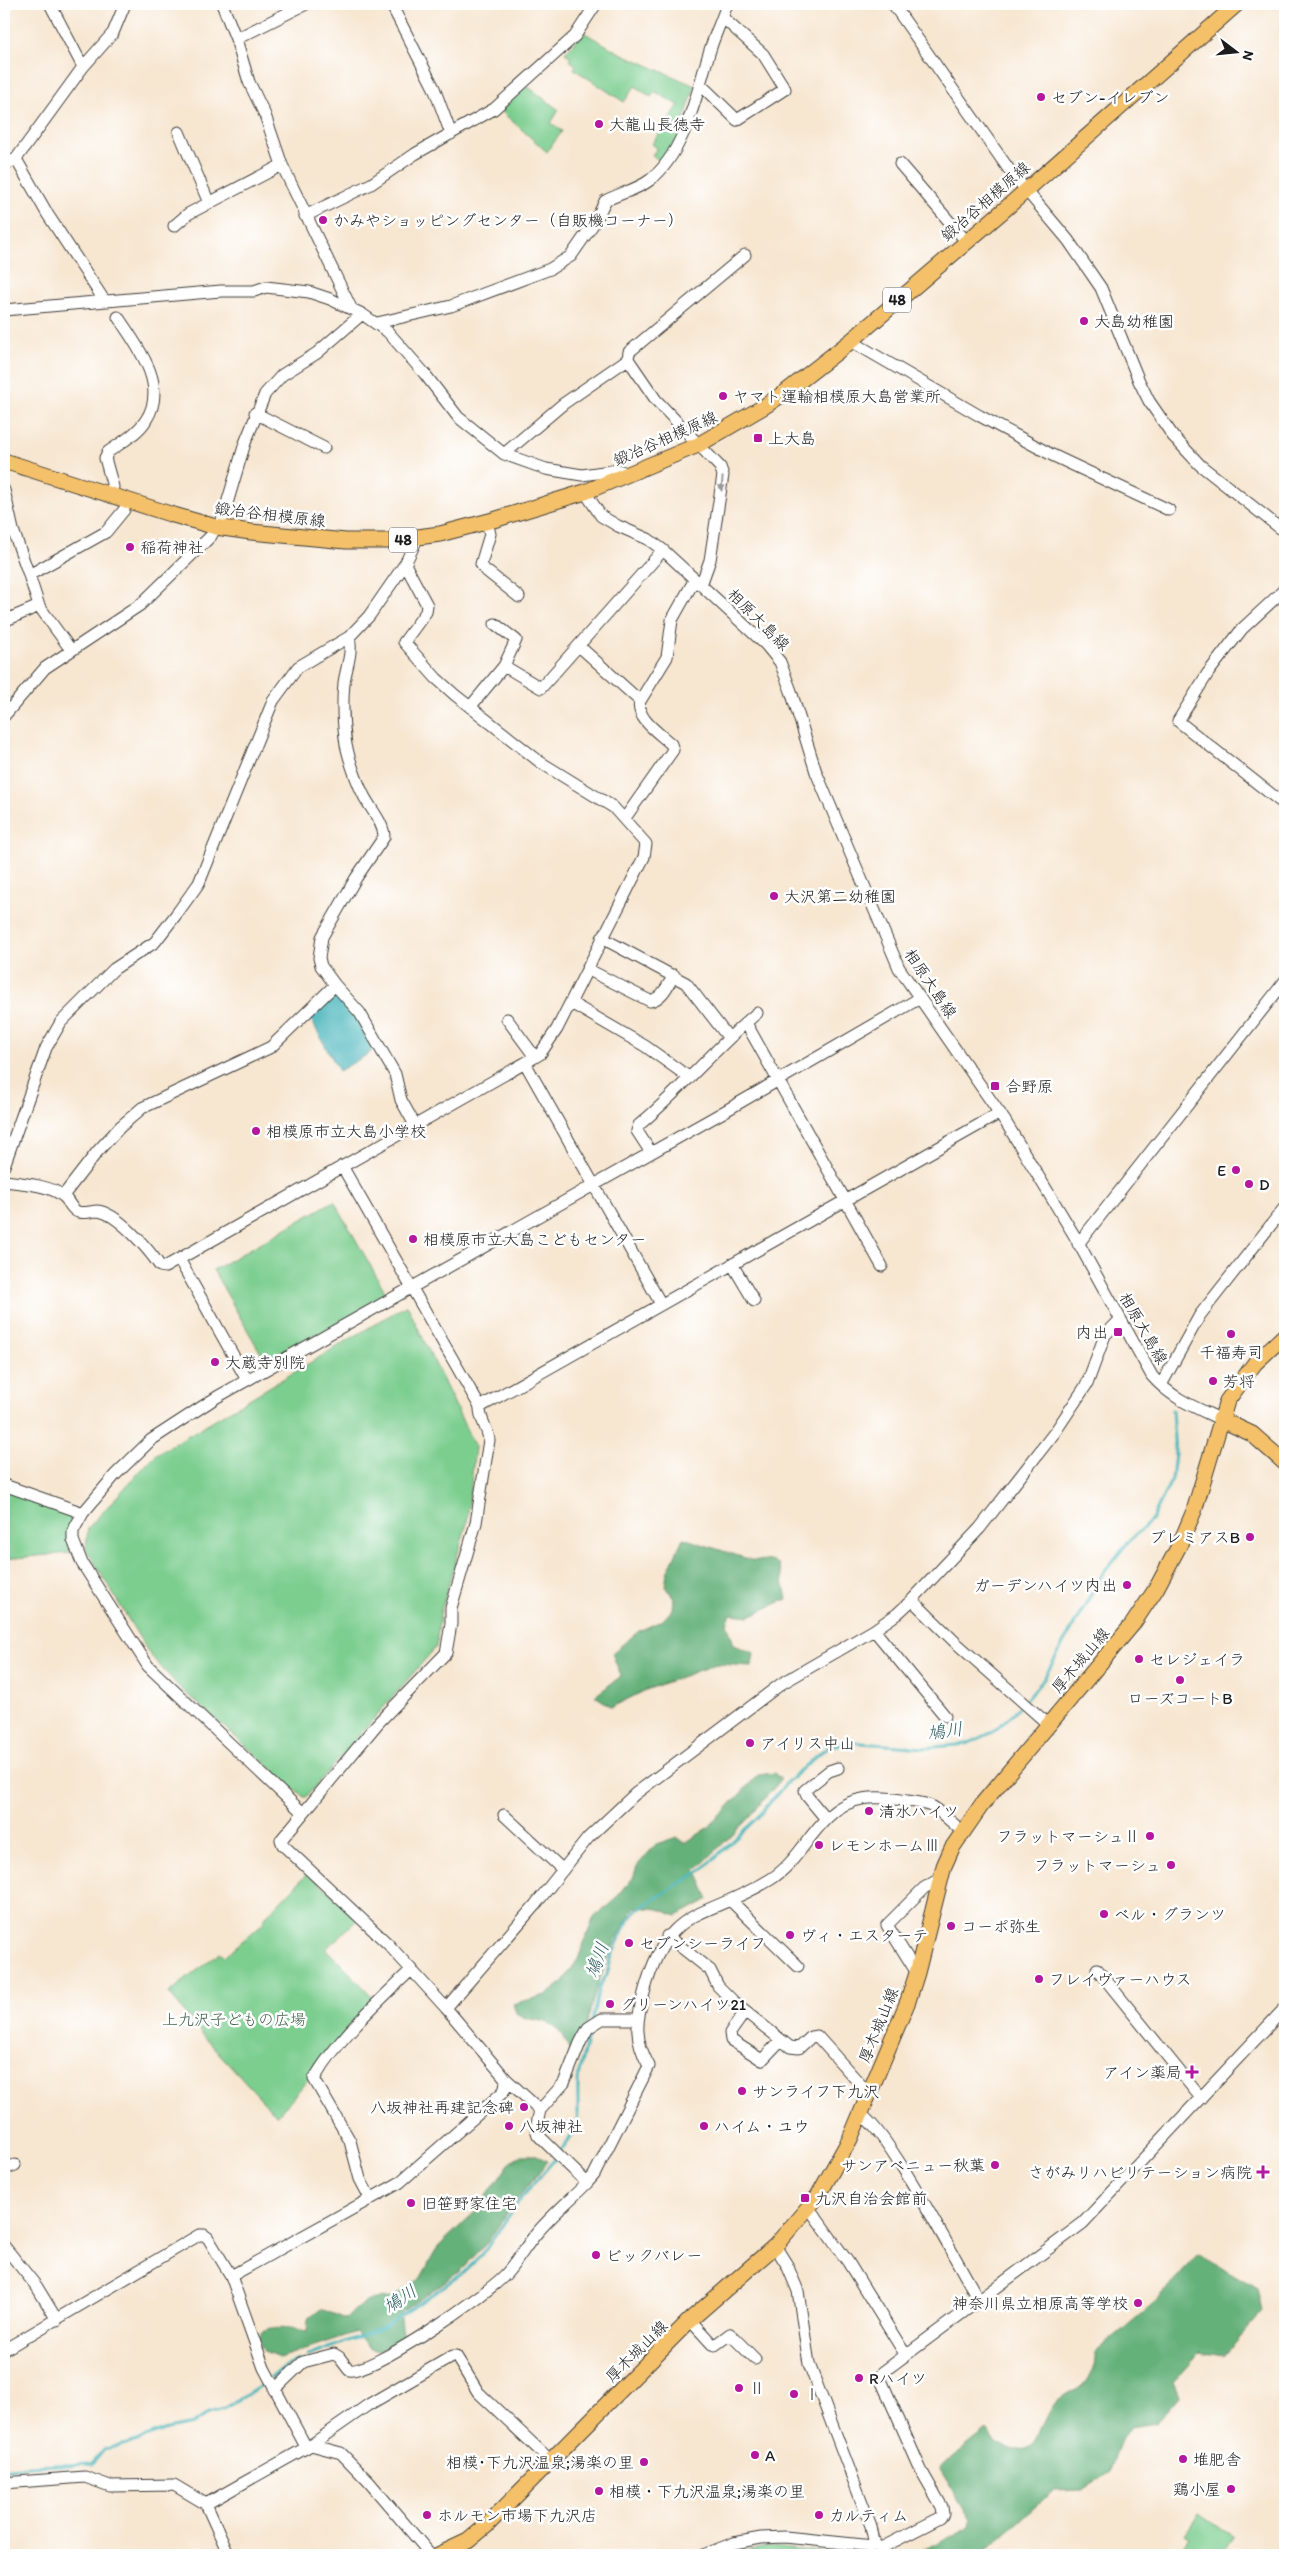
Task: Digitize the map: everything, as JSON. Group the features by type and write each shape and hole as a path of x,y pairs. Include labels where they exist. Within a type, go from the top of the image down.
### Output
{"main road":[{"name":"鍛冶谷相模原線","path":"4,461 218,527 274,535 346,541 417,539 488,522 585,492 698,445 765,406 851,341 1237,4"},
{"name":"厚木城山線","path":"438,2555 476,2535 690,2320 775,2246 809,2208 836,2168 869,2094 918,1973 948,1855 962,1831 1132,1625 1170,1565 1194,1511 1220,1419 1228,1401 1247,1372 1285,1335"},
{"path":"1220,1419 1252,1434 1285,1463"}],"street":[{"path":"50,4 83,67"},
{"path":"4,165 16,159 83,67 113,33 125,4"},
{"path":"222,4 236,39 249,82 265,115 282,165 350,308"},
{"path":"236,39 306,4"},
{"path":"391,4 434,88 451,134"},
{"path":"305,216 371,184 415,154 494,109 575,36 596,4"},
{"path":"376,323 451,306 483,292 550,269 571,256 596,220 605,201 639,187 652,179 672,153 683,134 727,4"},
{"path":"893,4 1025,191 1068,240 1101,288 1139,382 1173,436 1200,464 1285,532"},
{"path":"701,85 737,120 785,89 763,54 723,18"},
{"path":"179,132 209,204"},
{"path":"16,159 48,215 104,300"},
{"path":"900,164 966,241"},
{"path":"174,226 188,214 282,165"},
{"path":"625,818 673,750 671,744 641,715 638,708 640,701 667,657 674,615 698,582 710,560 723,475 720,467 656,400 628,359 629,352 656,327 745,255"},
{"path":"4,310 104,300 237,290 254,291 266,287 309,292 362,314 388,332 424,373 458,417 504,454 546,469 582,475 618,470 629,474"},
{"path":"4,716 45,668 148,598 211,536 218,527 255,413 265,394 282,375 317,353 362,314"},
{"path":"113,487 106,458 108,452 146,421 154,400 155,390 144,358 118,318"},
{"path":"851,341 980,416 1036,446 1169,510"},
{"path":"504,454 563,404 628,359"},
{"path":"255,413 324,448"},
{"path":"4,490 13,530 40,606 71,650"},
{"name":"相原大島線","path":"585,492 601,516 648,539 663,550 766,645 780,662 792,691 816,772 885,939 899,968 1000,1113 1078,1244 1145,1365 1161,1386 1182,1401 1220,1419"},
{"path":"29,575 106,532 124,510"},
{"path":"488,522 490,534 481,564 484,569 518,597"},
{"path":"4,1166 46,1048 61,1022 114,969 155,942 178,912 199,883 273,702 298,667 349,637 369,616 405,564 417,539"},
{"path":"504,666 542,688 663,550"},
{"path":"4,1181 35,1185 63,1196 69,1205 78,1212 99,1211 115,1220 148,1250 160,1266 165,1267 530,1060 557,1029 646,850 644,838 613,807 540,762 436,678 404,642 426,612 427,605 405,564"},
{"path":"1285,589 1242,629 1208,673 1178,721 1285,805"},
{"path":"4,621 40,606"},
{"path":"471,706 504,666 516,640 495,624"},
{"path":"349,637 350,654 344,683 346,745 355,777 364,798 384,830 380,845 356,878 322,937 319,958 335,985 360,1013 395,1074 401,1100 415,1125"},
{"path":"579,646 640,701"},
{"path":"602,938 674,975 693,990 728,1037"},
{"path":"587,968 650,1001 656,1000 661,995 674,975"},
{"path":"1078,1244 1285,982"},
{"path":"63,1196 97,1152 120,1127 142,1108 271,1048 335,985"},
{"path":"303,1813 148,1666 78,1556 73,1531 83,1512 115,1475 151,1440 217,1396 592,1184 720,1114 776,1079 920,998"},
{"path":"571,1003 645,1046 690,1078"},
{"path":"650,1152 637,1131 639,1125 690,1078 728,1037 757,1013"},
{"path":"507,1019 530,1060 592,1184 661,1304"},
{"path":"746,1022 776,1079 882,1266"},
{"path":"480,1407 1000,1113"},
{"path":"342,1166 480,1407 479,1414 488,1430 489,1440 476,1523 451,1608 451,1624 446,1653 378,1723 281,1840 283,1845 350,1907 412,1969 506,2079 540,2110"},
{"path":"1161,1386 1200,1314 1285,1207"},
{"path":"179,1259 248,1380"},
{"path":"732,1264 754,1301"},
{"path":"446,2008 595,1831 672,1764 781,1684 874,1630 897,1614 912,1600 980,1528 1060,1424 1087,1384 1105,1335 1120,1320"},
{"path":"4,1485 83,1512"},
{"path":"912,1600 955,1642 1050,1724"},
{"path":"874,1630 945,1716"},
{"path":"826,1819 807,1796 805,1790 829,1771 838,1768"},
{"path":"273,2388 303,2362 334,2354 339,2357 349,2370 355,2370 390,2355 449,2318 506,2275 535,2235 594,2175 649,2066 639,2046 637,2019 652,1966 667,1936 696,1914 730,1900 776,1875 826,1819 841,1805 851,1801 886,1798 931,1806 962,1831"},
{"path":"504,1815 563,1870"},
{"path":"918,1973 887,1925 924,1888 941,1878"},
{"path":"730,1900 798,1966"},
{"path":"667,1936 710,1970 718,1986 745,2012 794,2049 811,2037 817,2036 869,2094"},
{"path":"370,2198 360,2179 350,2141 314,2079 332,2051 412,1969"},
{"path":"1097,1970 1201,2098"},
{"path":"703,2555 734,2543 767,2537 801,2538 877,2551 940,2518 943,2514 942,2507 921,2470 881,2380 885,2369 1084,2223 1285,2008"},
{"path":"745,2012 730,2033 732,2040 762,2060 781,2040"},
{"path":"587,2183 536,2132 540,2110 564,2083 588,2028 598,2021 616,2017 637,2019"},
{"path":"231,2276 399,2182 432,2156 502,2093 505,2089 506,2079"},
{"path":"860,2115 872,2124 893,2154 979,2300"},
{"path":"809,2208 848,2262 905,2354"},
{"path":"4,2350 199,2236 204,2235 208,2238 231,2276 273,2388 309,2446 342,2453 430,2555"},
{"path":"4,2246 37,2287 57,2320"},
{"path":"775,2246 795,2284 809,2364 871,2526 877,2551"},
{"path":"690,2320 712,2344 715,2345 730,2334 755,2359"},
{"path":"206,2504 309,2446 368,2405 453,2356 456,2356 478,2392 551,2461"},
{"path":"4,2483 85,2477 110,2486 174,2485 206,2504 229,2555"}],"green space":[{"path":"583,32 620,53 695,86 678,138 661,162 652,155 657,148 652,144 679,105 655,92 651,97 635,86 624,102 574,69 576,65 569,60 571,57 565,53"},
{"path":"527,86 559,110 551,123 562,131 547,152 502,112 501,109"},
{"path":"334,1201 387,1295 267,1364 213,1270"},
{"path":"407,1305 475,1447 467,1523 440,1614 436,1647 305,1798 180,1688 150,1655 86,1549 88,1528 155,1455"},
{"path":"4,1489 70,1513 69,1553 4,1559"},
{"path":"683,1538 751,1560 770,1561 779,1564 787,1599 749,1616 731,1614 727,1623 734,1645 754,1653 752,1666 716,1664 646,1690 612,1707 595,1696 621,1676 612,1653 639,1631 663,1620 673,1609 674,1598 665,1585 667,1573"},
{"path":"774,1773 781,1779 749,1818 696,1870 709,1899 677,1916 658,1909 635,1907 608,1956 596,1991 583,2045 571,2054 560,2033 552,2025 525,2018 516,2013 513,2004 546,1995 562,1983 578,1959 594,1917 611,1904 633,1878 637,1866 656,1844 677,1837 685,1843 708,1828 758,1775"},
{"name":"上九沢子どもの広場","path":"308,1873 358,1919 326,1949 376,2000 277,2116 204,2037 169,1993 220,1952 225,1956 262,1924 267,1915"},
{"path":"521,2155 534,2155 548,2161 513,2204 487,2243 460,2271 400,2313 404,2340 379,2351 369,2348 356,2332 279,2358 264,2352 257,2337 267,2329 280,2327 307,2331 308,2319 321,2309 346,2319 370,2300 389,2299 420,2279 438,2247 478,2209 509,2164"},
{"path":"1199,2254 1257,2288 1262,2312 1223,2356 1200,2352 1173,2382 1179,2396 1156,2423 1130,2427 1121,2439 1110,2472 1083,2489 1054,2490 981,2555 913,2555 970,2526 971,2520 939,2468 987,2430 1004,2447 1019,2450 1032,2445 1057,2400 1061,2396 1078,2390 1086,2383 1093,2368 1095,2353 1156,2301"},
{"path":"1200,2514 1233,2537 1220,2555 1188,2555 1181,2550 1190,2537 1186,2534"},
{"path":"768,2547 857,2555 724,2555"}],"water":[{"path":"332,995 335,995 355,1014 374,1047 370,1053 339,1071 309,1016"}],"waterway":[{"name":"鳩川","path":"592,2022 599,1987 607,1974 612,1955 626,1924 638,1909 702,1870 757,1818 788,1781 821,1752 830,1746 849,1742 924,1748 967,1744 993,1732 1015,1712 1043,1680 1102,1575 1128,1542 1151,1521 1172,1479 1175,1453 1172,1410"},
{"name":"鳩川","path":"559,2152 568,2141 577,2123 579,2072 588,2038"},
{"name":"鳩川","path":"308,2356 384,2327 463,2273 482,2255 521,2198 556,2158"},
{"name":"鳩川","path":"272,2378 288,2365 298,2360"},
{"name":"鳩川","path":"4,2470 26,2466 92,2464 105,2449 128,2444 167,2429 193,2424 209,2413 224,2409 267,2382"}],"place":[{"name":"セブン-イレブン","path":"1041,97"},
{"name":"大龍山長徳寺","path":"599,124"},
{"name":"かみやショッピングセンター（自販機コーナー）","path":"323,220"},
{"name":"大島幼稚園","path":"1084,321"},
{"name":"ヤマト運輸相模原大島営業所","path":"723,396"},
{"name":"上大島","path":"758,438"},
{"name":"稲荷神社","path":"130,547"},
{"name":"大沢第二幼稚園","path":"774,896"},
{"name":"合野原","path":"995,1086"},
{"name":"相模原市立大島小学校","path":"256,1131"},
{"name":"E","path":"1236,1170"},
{"name":"D","path":"1249,1184"},
{"name":"相模原市立大島こどもセンター","path":"413,1239"},
{"name":"内出","path":"1118,1332"},
{"name":"千福寿司","path":"1231,1334"},
{"name":"大蔵寺別院","path":"215,1362"},
{"name":"芳将","path":"1213,1381"},
{"name":"プレミアスB","path":"1250,1537"},
{"name":"ガーデンハイツ内出","path":"1127,1585"},
{"name":"セレジェイラ","path":"1139,1659"},
{"name":"ローズコートB","path":"1180,1680"},
{"name":"アイリス中山","path":"750,1743"},
{"name":"清水ハイツ","path":"869,1811"},
{"name":"フラットマーシュⅡ","path":"1150,1836"},
{"name":"レモンホームⅢ","path":"819,1845"},
{"name":"フラットマーシュ","path":"1171,1865"},
{"name":"ベル・グランツ","path":"1104,1914"},
{"name":"コーポ弥生","path":"951,1926"},
{"name":"ヴィ・エスターテ","path":"790,1935"},
{"name":"セブンシーライフ","path":"629,1943"},
{"name":"フレイヴァーハウス","path":"1039,1979"},
{"name":"グリーンハイツ21","path":"610,2004"},
{"name":"アイン薬局","path":"1192,2072"},
{"name":"サンライフ下九沢","path":"742,2091"},
{"name":"八坂神社再建記念碑","path":"524,2107"},
{"name":"八坂神社","path":"509,2126"},
{"name":"ハイム・ユウ","path":"704,2126"},
{"name":"サンアベニュー秋葉","path":"995,2165"},
{"name":"さがみリハビリテーション病院","path":"1263,2172"},
{"name":"九沢自治会館前","path":"805,2198"},
{"name":"旧笹野家住宅","path":"411,2203"},
{"name":"ビックバレー","path":"596,2255"},
{"name":"神奈川県立相原高等学校","path":"1138,2303"},
{"name":"Rハイツ","path":"859,2378"},
{"name":"Ⅱ","path":"739,2388"},
{"name":"Ⅰ","path":"794,2394"},
{"name":"A","path":"755,2455"},
{"name":"堆肥舎","path":"1183,2459"},
{"name":"相模･下九沢温泉;湯楽の里","path":"644,2462"},
{"name":"鶏小屋","path":"1231,2489"},
{"name":"相模・下九沢温泉;湯楽の里","path":"599,2491"},
{"name":"ホルモン市場下九沢店","path":"427,2515"},
{"name":"カルティム","path":"819,2515"}]}
